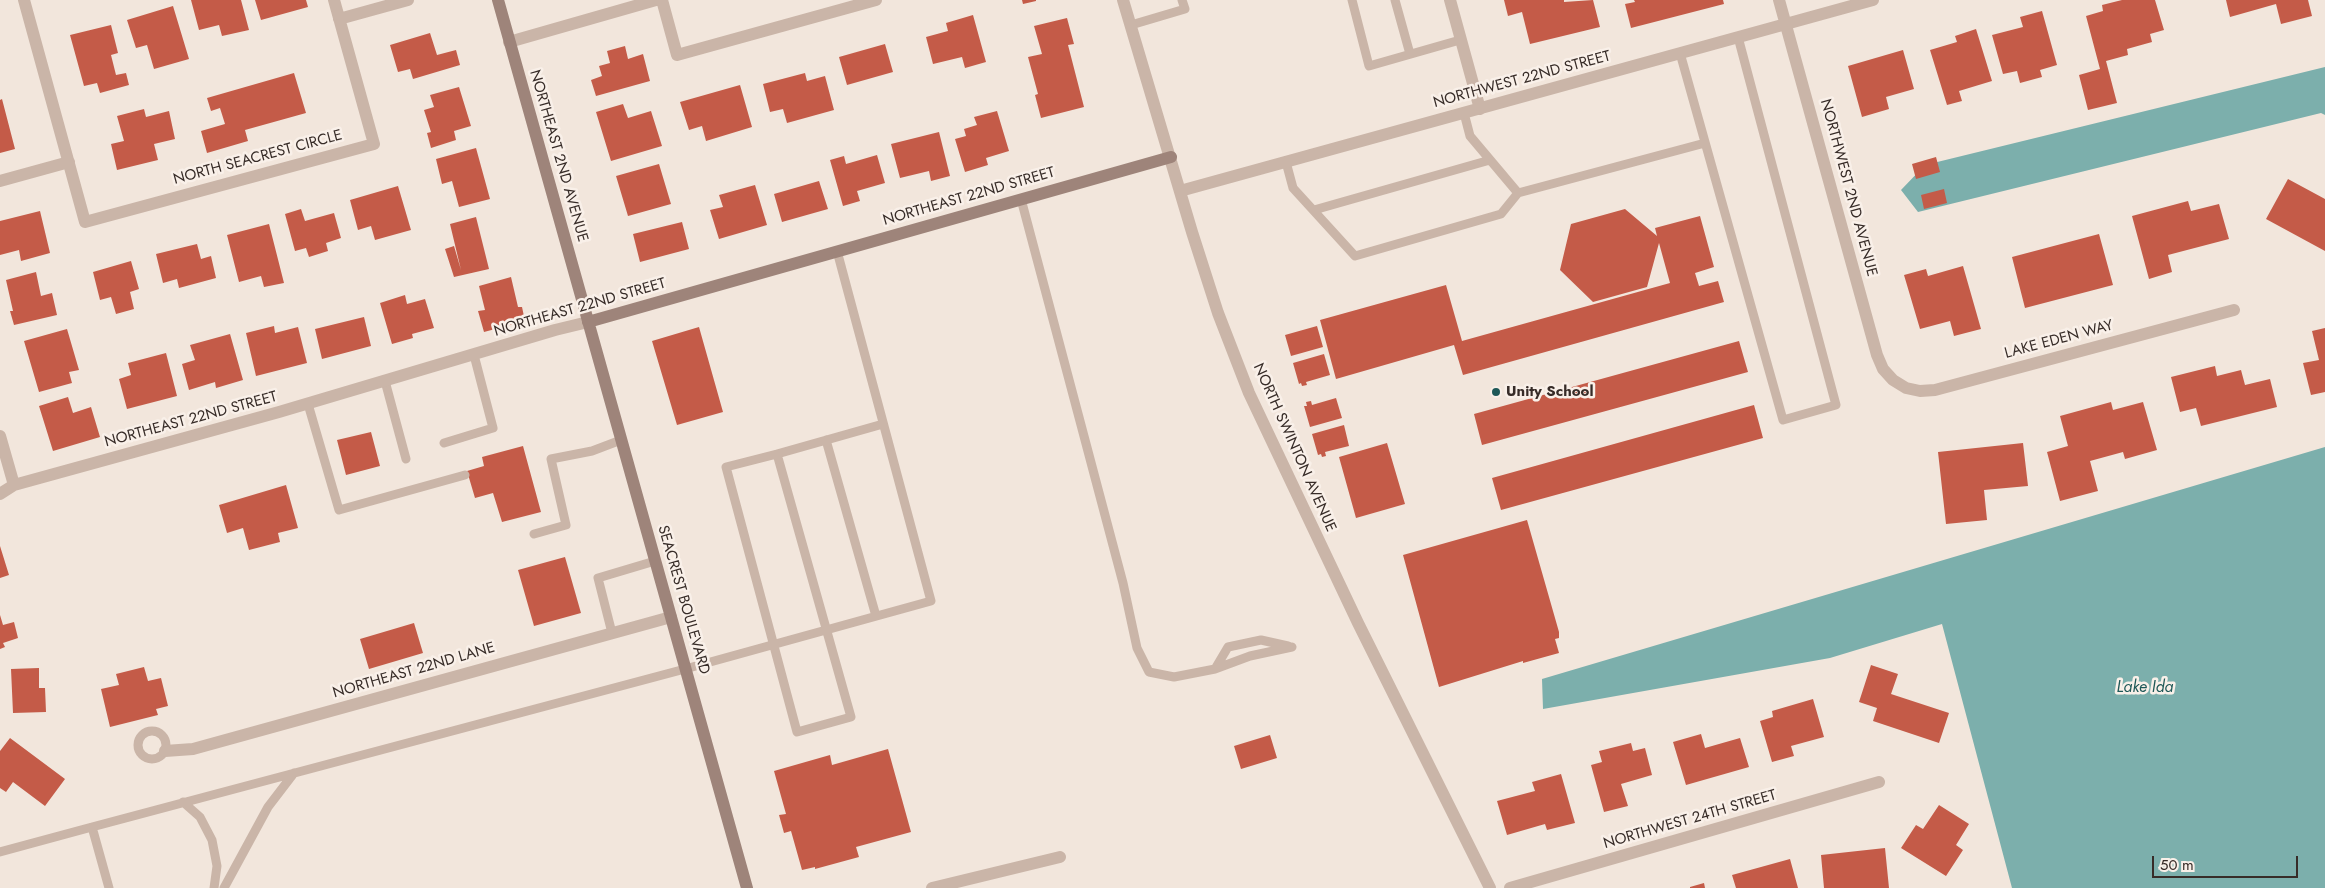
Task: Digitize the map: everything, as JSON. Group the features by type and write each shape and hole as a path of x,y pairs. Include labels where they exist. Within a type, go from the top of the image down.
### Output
{"street":[{"path":"0,181 69,162 24,0"},
{"path":"334,0 339,19 408,0"},
{"name":"NORTHEAST 2ND AVENUE","path":"498,0 588,322"},
{"path":"509,42 656,0"},
{"path":"662,0 677,55 876,0"},
{"name":"NORTH SWINTON AVENUE","path":"1123,0 1218,313 1249,393 1275,451 1490,888"},
{"path":"1450,0 1480,109"},
{"name":"NORTHWEST 2ND AVENUE","path":"1779,0 1877,355 1883,369 1893,380"},
{"name":"NORTHWEST 22ND STREET","path":"1180,191 1872,0"},
{"name":"NORTH SEACREST CIRCLE","path":"69,162 85,222 374,144 339,19"},
{"name":"NORTHEAST 22ND STREET","path":"0,494 14,485 308,404 555,330 1170,157"},
{"name":"LAKE EDEN WAY","path":"1893,380 1906,388 1920,391 1935,390 2234,310"},
{"name":"SEACREST BOULEVARD","path":"588,322 747,888"},
{"path":"0,436 14,485"},
{"name":"NORTHEAST 22ND LANE","path":"165,751 193,749 671,617"},
{"name":"NORTHWEST 24TH STREET","path":"1510,888 1880,782"},
{"path":"932,888 1060,857"}],"lane":[{"path":"1131,25 1185,9 1182,0"},
{"path":"1352,0 1369,66 1460,40"},
{"path":"1395,0 1410,54"},
{"path":"1680,53 1783,420 1836,405 1738,37"},
{"path":"1464,113 1470,136 1518,193"},
{"path":"1286,162 1293,188 1355,256 1502,214 1518,193 1705,143"},
{"path":"1314,210 1490,160"},
{"path":"1021,199 1123,583 1137,648 1148,672 1174,677 1215,669 1250,656 1292,647 1261,640 1228,647 1215,669"},
{"path":"0,852 686,669 931,601 837,251"},
{"path":"444,443 493,428 474,355"},
{"path":"385,381 406,460"},
{"path":"308,404 339,510 465,475"},
{"path":"777,454 851,717 797,732 726,467 883,424"},
{"path":"534,534 566,525 551,459 592,451 621,440"},
{"path":"826,440 876,616"},
{"path":"612,633 598,578 655,561"},
{"path":"224,888 268,807 294,773"},
{"path":"183,802 200,817 212,840 217,866 214,888"},
{"path":"92,827 110,888"}],"water":[{"path":"2325,67 2325,115 2321,113 1918,212 1901,190 1925,165"},
{"name":"Lake Ida","path":"2325,447 2325,888 2012,888 1942,624 1830,658 1543,709 1542,679"}],"building":[{"path":"191,0 241,0 249,30 222,36 219,25 199,30"},
{"path":"255,0 306,0 308,7 261,20"},
{"path":"1022,0 1036,0 1036,1 1023,4"},
{"path":"1504,0 1564,0 1564,2 1593,0 1600,27 1530,44 1522,12 1508,16"},
{"path":"1634,0 1723,0 1724,4 1631,28 1625,4 1635,2"},
{"path":"2122,0 2155,0 2164,30 2150,34 2152,42 2127,49 2128,55 2106,61 2117,103 2088,110 2079,75 2100,69 2086,16 2103,11 2102,5"},
{"path":"2226,0 2308,0 2312,16 2281,24 2276,4 2230,17"},
{"path":"173,6 189,59 154,69 147,45 136,48 127,20"},
{"path":"2042,11 2057,65 2040,70 2042,77 2020,83 2017,71 2003,74 1992,35 2023,27 2020,17"},
{"path":"973,15 986,62 965,68 962,57 933,64 926,37 948,31 946,23"},
{"path":"1067,18 1074,44 1068,45 1084,107 1041,118 1035,95 1038,94 1028,57 1042,54 1034,26"},
{"path":"111,25 118,53 111,55 116,75 126,73 129,85 100,93 97,83 84,86 70,35"},
{"path":"1976,29 1992,81 1959,91 1962,101 1947,105 1930,50 1957,42 1955,36"},
{"path":"430,33 437,55 456,50 460,65 413,79 410,69 398,72 390,45"},
{"path":"885,44 893,72 847,85 839,57"},
{"path":"625,46 628,59 643,54 650,81 596,96 591,80 602,76 599,66 610,63 607,51"},
{"path":"1903,50 1914,89 1886,97 1889,109 1862,117 1848,66"},
{"path":"294,73 306,113 245,130 248,141 207,153 201,131 225,124 220,108 211,111 207,98"},
{"path":"805,73 807,81 825,76 834,110 787,123 783,109 770,112 763,84"},
{"path":"740,85 752,127 706,141 702,126 689,130 680,102"},
{"path":"459,87 471,126 454,131 456,140 431,148 427,133 431,132 424,110 434,107 430,95"},
{"path":"2,99 15,149 0,153 0,100"},
{"path":"623,104 628,118 651,111 662,146 611,161 596,112"},
{"path":"144,109 146,117 169,111 175,139 154,144 158,160 117,170 111,144 124,141 117,116"},
{"path":"997,111 1009,151 986,158 988,165 965,172 955,139 966,136 964,129 977,125 974,117"},
{"path":"939,132 950,176 931,181 929,171 900,178 891,144"},
{"path":"476,148 490,199 459,207 452,181 442,184 436,159"},
{"path":"877,155 885,183 857,191 860,201 843,206 830,160 844,156 846,164"},
{"path":"1936,157 1940,172 1916,179 1912,164"},
{"path":"659,164 671,204 628,216 616,176"},
{"path":"2288,179 2325,199 2325,251 2266,219"},
{"path":"819,181 828,209 782,222 774,194"},
{"path":"755,185 767,225 719,239 710,210 723,207 719,195"},
{"path":"398,186 411,230 375,240 371,226 358,230 350,200"},
{"path":"1944,189 1947,203 1924,209 1921,195"},
{"path":"2188,201 2191,211 2219,204 2229,239 2168,255 2172,272 2149,279 2132,216"},
{"path":"301,209 305,221 334,213 341,238 326,243 328,251 309,257 306,248 295,251 285,214"},
{"path":"1625,209 1657,236 1655,228 1700,216 1714,267 1695,273 1699,286 1718,281 1724,302 1463,375 1454,345 1336,379 1320,320 1446,285 1462,341 1670,283 1659,243 1647,287 1593,302 1560,270 1571,224"},
{"path":"40,211 50,253 21,261 19,250 0,255 0,221"},
{"path":"476,217 489,269 454,277 445,249 454,246 461,270 450,224"},
{"path":"682,222 689,249 640,262 633,234"},
{"path":"269,224 284,283 264,287 261,276 239,282 227,235"},
{"path":"2099,234 2113,285 2025,308 2012,257"},
{"path":"197,244 201,259 211,256 216,278 179,288 177,279 163,283 156,254"},
{"path":"131,261 139,289 130,292 134,309 116,314 111,297 100,300 93,272"},
{"path":"1963,266 1981,329 1954,336 1950,321 1920,329 1904,275 1926,269 1928,276"},
{"path":"36,272 41,296 52,293 57,315 14,325 6,280"},
{"path":"511,277 518,307 522,307 525,321 484,332 478,311 485,310 479,286"},
{"path":"405,295 407,304 425,299 434,328 412,334 413,338 392,344 380,303"},
{"path":"364,317 371,346 322,359 315,329"},
{"path":"274,326 275,333 298,327 307,363 256,376 246,333"},
{"path":"1317,326 1323,347 1291,356 1285,335"},
{"path":"699,327 723,412 677,425 652,341"},
{"path":"2325,328 2325,392 2311,395 2303,363 2319,360 2312,331"},
{"path":"67,329 79,370 69,372 72,383 39,392 24,341"},
{"path":"230,334 243,380 216,388 215,382 189,390 182,364 195,360 190,345"},
{"path":"1739,341 1748,372 1482,445 1474,414"},
{"path":"166,353 177,396 127,409 119,379 131,375 128,363"},
{"path":"1324,354 1330,375 1306,382 1307,385 1302,386 1301,383 1299,384 1293,363"},
{"path":"2215,366 2217,376 2241,370 2245,385 2270,379 2277,407 2201,426 2196,408 2180,412 2171,377"},
{"path":"68,397 73,413 91,407 100,437 53,451 39,406"},
{"path":"1336,398 1342,418 1310,427 1304,406 1307,406 1306,402 1311,401 1312,405"},
{"path":"2111,402 2113,410 2143,402 2157,450 2125,459 2123,452 2090,461 2098,491 2060,501 2047,452 2068,446 2060,416"},
{"path":"1754,405 1763,438 1501,510 1492,478"},
{"path":"1344,425 1349,446 1325,452 1326,456 1318,455 1312,434"},
{"path":"371,432 380,466 346,475 337,440"},
{"path":"1387,443 1405,504 1356,518 1339,457"},
{"path":"2023,443 2028,486 1984,490 1987,520 1946,524 1938,452"},
{"path":"523,446 541,512 502,522 493,493 475,498 467,471 484,466 482,457"},
{"path":"286,485 298,528 278,533 280,542 249,550 243,528 227,533 219,505"},
{"path":"1527,520 1559,632 1559,638 1555,639 1559,653 1523,663 1523,661 1439,687 1403,555"},
{"path":"0,546 9,575 0,578"},
{"path":"565,557 581,613 534,626 518,570"},
{"path":"0,615 3,625 14,622 18,638 3,643 5,647 0,649"},
{"path":"414,623 423,653 369,669 360,639"},
{"path":"1871,665 1898,674 1891,694 1949,713 1939,743 1873,721 1877,708 1859,702"},
{"path":"144,667 148,681 161,678 168,706 156,709 158,715 110,727 101,689 119,685 116,674"},
{"path":"39,668 39,688 45,688 46,712 13,713 11,669"},
{"path":"1813,699 1824,737 1791,746 1794,756 1772,762 1760,721 1773,717 1772,711"},
{"path":"1701,734 1705,748 1740,738 1749,767 1686,785 1673,742"},
{"path":"1270,735 1277,758 1241,769 1234,746"},
{"path":"10,738 65,779 45,806 13,782 6,792 0,788 0,751"},
{"path":"1631,743 1633,751 1645,748 1652,775 1621,784 1628,806 1604,812 1591,765 1602,762 1599,751"},
{"path":"888,749 911,832 856,847 859,857 815,869 815,867 802,870 791,831 784,833 779,815 786,814 774,771 830,755 832,765"},
{"path":"1561,774 1575,823 1547,830 1545,824 1507,835 1497,801 1535,791 1532,782"},
{"path":"1939,805 1969,824 1956,845 1963,850 1946,876 1901,848 1916,825 1923,829"},
{"path":"1885,848 1889,888 1824,888 1821,855"},
{"path":"1790,859 1798,888 1736,888 1732,875"},
{"path":"1704,883 1705,888 1690,888 1690,887"}],"place":[{"name":"Unity School","path":"1496,392"}]}
